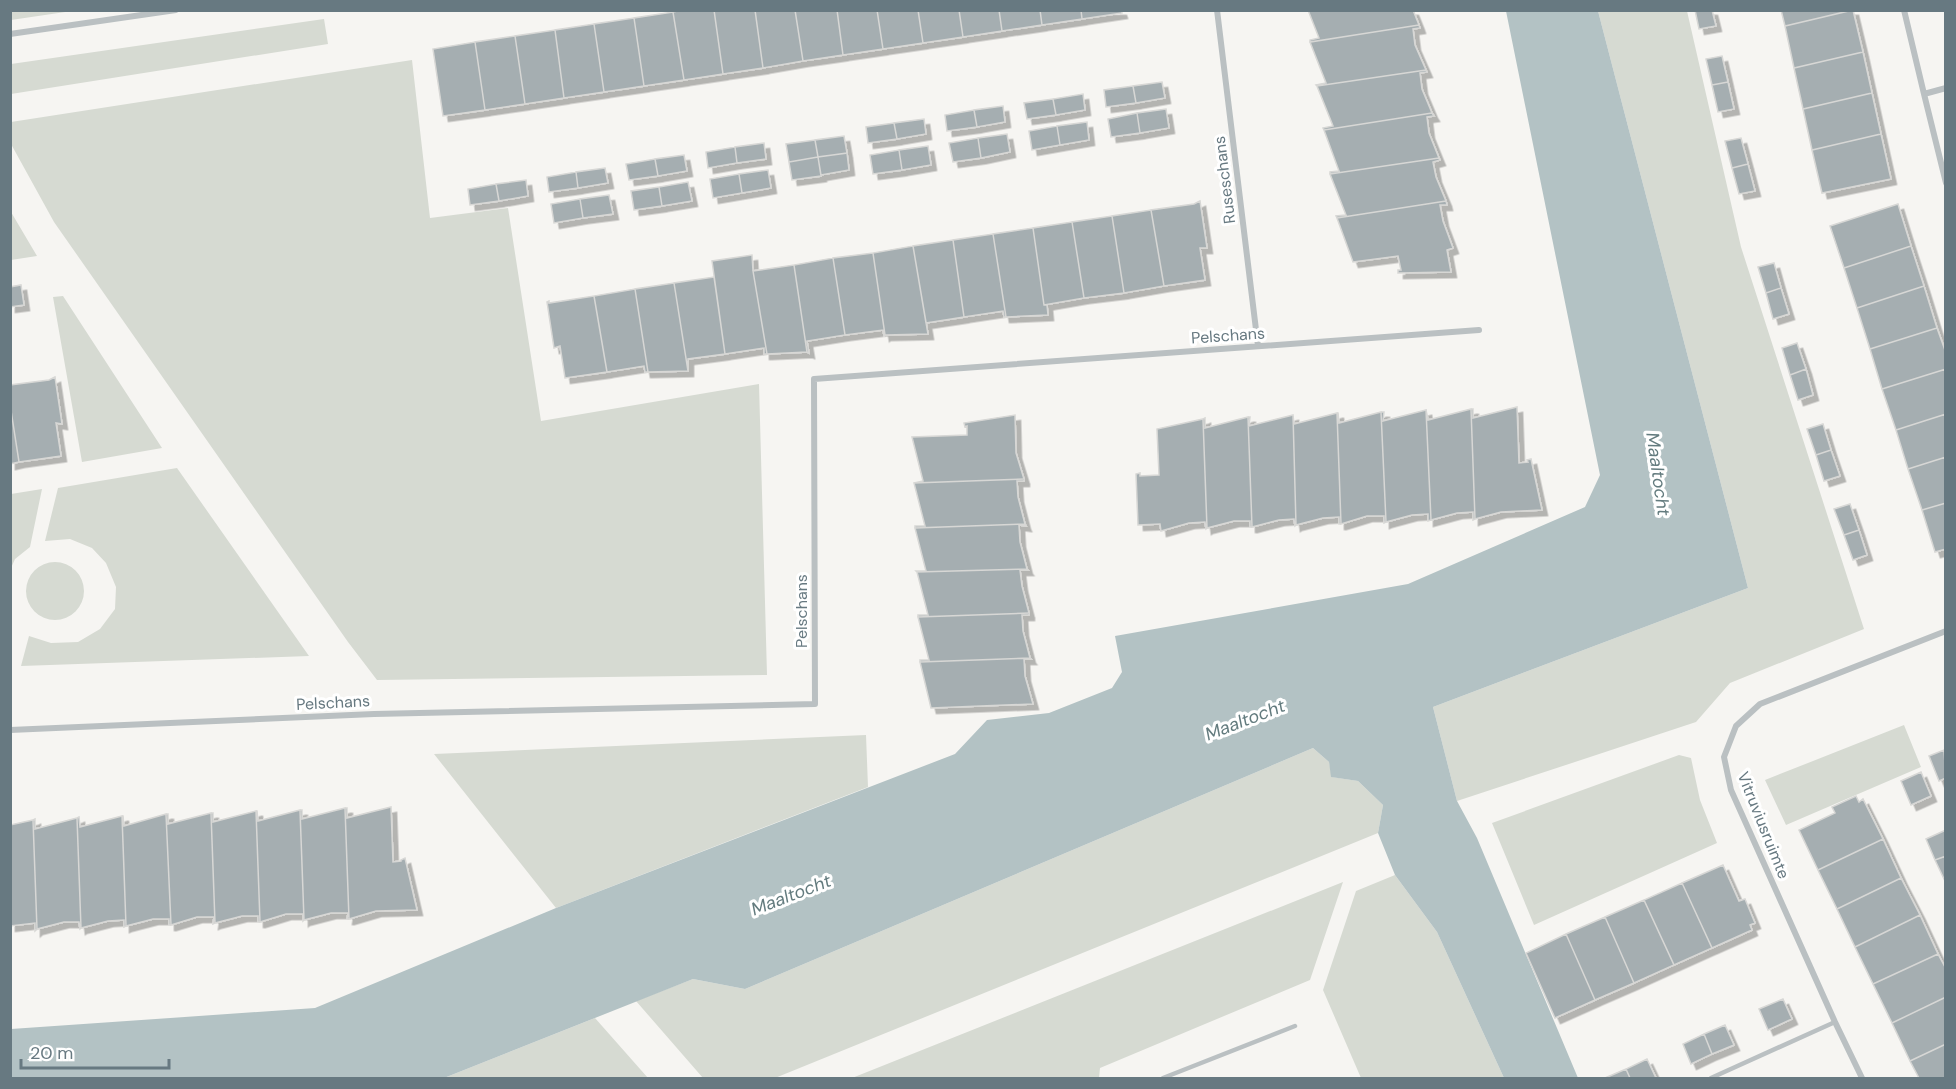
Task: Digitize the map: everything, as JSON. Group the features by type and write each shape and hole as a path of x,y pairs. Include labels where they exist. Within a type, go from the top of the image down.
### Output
{"street":[{"path":"10,34 176,10"},
{"name":"Ruseschans","path":"1217,10 1257,346"},
{"path":"1904,10 1946,183"},
{"path":"1923,94 1946,88"},
{"name":"Pelschans","path":"10,730 374,714 815,704 814,379 1479,330"},
{"name":"Vitruviusruimte","path":"1862,1078 1731,790 1724,757 1736,726 1760,704 1946,631"}],"lane":[{"path":"1711,1078 1835,1022"},
{"path":"1163,1078 1295,1026"}],"shaded area":[{"path":"11,10 72,10 72,11 11,20"},
{"path":"1598,11 1687,11 1741,247 1864,629 1730,683 1696,722 1457,801 1433,707 1748,588"},
{"path":"324,19 328,44 11,94 11,64"},
{"path":"412,60 430,218 508,208 541,421 759,384 767,675 377,680 54,222 11,144 11,122"},
{"path":"11,212 37,256 11,260"},
{"path":"63,296 162,448 82,462 53,297"},
{"path":"177,468 309,656 21,666 29,636 51,643 78,642 100,629 115,609 116,587 106,563 92,548 70,539 45,541 58,488"},
{"path":"42,489 30,547 15,559 11,568 11,494"},
{"path":"55,562 66,564 79,575 84,591 82,602 71,615 55,620 44,618 31,607 26,591 28,580 39,567"},
{"path":"1904,725 1921,767 1786,825 1765,780"},
{"path":"866,735 868,787 556,908 434,754"},
{"path":"1313,748 1329,762 1332,777 1358,781 1383,805 1378,833 775,1078 703,1078 636,1001 693,979 745,989"},
{"path":"1679,755 1691,758 1700,800 1717,843 1534,925 1492,823"},
{"path":"1395,875 1437,932 1504,1078 1361,1078 1323,990 1356,891"},
{"path":"1343,882 1310,980 1100,1068 1099,1078 852,1078"},
{"path":"595,1018 648,1078 444,1078"}],"water":[{"name":"Maaltocht","path":"1506,11 1598,11 1748,588 1433,707 1457,801 1477,838 1578,1078 1504,1078 1437,932 1395,875 1378,833 1383,805 1358,781 1331,777 1329,762 1313,748 745,989 693,979 444,1078 11,1078 11,1029 315,1008 556,908 955,754 987,720 1049,713 1112,688 1122,672 1115,636 1408,584 1585,507 1600,475"}],"building":[{"path":"714,10 723,74 684,80 673,12"},
{"path":"714,10 755,10 763,68 723,74"},
{"path":"755,10 795,10 803,61 763,68"},
{"path":"795,10 837,10 843,55 803,61"},
{"path":"837,10 877,10 883,49 843,55"},
{"path":"877,10 918,10 923,43 883,49"},
{"path":"918,10 959,10 963,37 923,43"},
{"path":"959,10 999,10 1002,31 963,37"},
{"path":"999,10 1040,10 1042,25 1002,31"},
{"path":"1040,10 1081,10 1082,19 1042,25"},
{"path":"1081,10 1121,10 1122,13 1082,19"},
{"path":"1308,10 1413,10 1419,25 1310,42 1310,40 1319,38"},
{"path":"1695,10 1712,10 1716,26 1699,29"},
{"path":"1781,10 1853,10 1785,26"},
{"path":"1853,10 1863,52 1794,68 1785,26"},
{"path":"673,12 684,80 644,86 634,18"},
{"path":"634,18 644,86 604,92 594,24"},
{"path":"594,24 604,92 564,98 555,30"},
{"path":"1419,25 1420,28 1413,29 1415,45 1426,70 1316,85 1326,83 1310,42"},
{"path":"555,30 564,98 525,104 515,36"},
{"path":"515,36 525,104 485,110 475,42"},
{"path":"475,42 485,110 443,116 433,49"},
{"path":"1863,52 1872,93 1803,109 1794,68"},
{"path":"1722,56 1728,82 1712,85 1706,59"},
{"path":"1426,70 1427,72 1420,73 1422,89 1432,113 1324,130 1323,128 1333,126 1317,86"},
{"path":"1162,82 1165,98 1136,103 1133,86"},
{"path":"1728,82 1734,109 1718,112 1712,85"},
{"path":"1133,86 1136,103 1106,107 1104,90"},
{"path":"1872,93 1881,134 1812,150 1803,109"},
{"path":"1083,94 1085,110 1056,115 1053,99"},
{"path":"1053,99 1056,115 1027,119 1024,103"},
{"path":"1003,106 1005,122 977,127 974,110"},
{"path":"1166,109 1169,128 1140,133 1137,113"},
{"path":"974,110 977,127 947,131 945,115"},
{"path":"1137,113 1140,133 1111,137 1108,119"},
{"path":"1432,113 1434,116 1427,117 1429,133 1439,158 1330,174 1330,172 1339,171 1324,130"},
{"path":"924,119 926,134 897,139 894,123"},
{"path":"1087,122 1089,140 1060,145 1057,126"},
{"path":"894,123 897,139 868,143 866,127"},
{"path":"1057,126 1060,145 1032,150 1029,131"},
{"path":"1007,134 1010,152 981,158 978,138"},
{"path":"1881,134 1891,179 1822,193 1812,150"},
{"path":"844,136 847,153 818,157 815,140"},
{"path":"978,138 981,158 953,162 949,143"},
{"path":"1741,138 1748,164 1732,168 1725,141"},
{"path":"815,140 818,157 789,162 786,144"},
{"path":"764,143 766,159 737,163 735,147"},
{"path":"928,146 931,165 902,170 899,150"},
{"path":"735,147 737,163 708,168 706,152"},
{"path":"899,150 902,170 873,174 870,155"},
{"path":"847,153 849,170 821,175 818,157"},
{"path":"684,155 687,171 658,176 655,159"},
{"path":"818,157 821,176 792,180 789,162"},
{"path":"1439,158 1440,160 1433,162 1436,177 1446,201 1337,218 1336,216 1346,215 1330,174"},
{"path":"655,159 658,176 629,180 626,164"},
{"path":"1748,164 1755,191 1739,194 1732,168"},
{"path":"605,168 608,183 578,188 576,172"},
{"path":"768,170 771,188 742,193 739,174"},
{"path":"576,172 578,188 549,192 547,177"},
{"path":"739,174 742,193 713,198 710,179"},
{"path":"526,180 528,196 499,201 496,184"},
{"path":"688,182 692,201 662,206 659,187"},
{"path":"496,184 499,201 470,205 468,189"},
{"path":"659,187 662,206 634,210 631,191"},
{"path":"609,195 613,214 583,218 580,199"},
{"path":"580,199 583,218 554,223 551,204"},
{"path":"1200,201 1207,248 1200,248 1205,280 1164,286 1151,210 1194,204"},
{"path":"1446,201 1447,205 1440,205 1453,248 1447,250 1451,272 1398,273 1398,270 1401,270 1398,256 1353,262 1337,218"},
{"path":"1898,204 1911,246 1844,268 1830,226"},
{"path":"1151,210 1164,286 1124,293 1112,216"},
{"path":"1112,216 1124,293 1084,298 1072,222"},
{"path":"1072,222 1084,298 1044,305 1033,228"},
{"path":"1033,228 1044,305 1047,305 1048,315 1006,317 993,234"},
{"path":"993,234 1006,317 1003,311 964,317 953,240"},
{"path":"953,240 964,317 926,323 913,246"},
{"path":"913,246 928,334 885,335 873,253"},
{"path":"1911,246 1924,286 1857,308 1844,268"},
{"path":"873,253 885,335 883,330 845,335 833,258"},
{"path":"752,255 767,354 764,354 764,348 725,354 712,261"},
{"path":"833,258 845,335 807,341 809,353 807,352 794,265"},
{"path":"1774,263 1781,288 1766,293 1758,267"},
{"path":"794,265 807,352 767,354 753,271"},
{"path":"714,277 725,354 688,359 688,371 674,283"},
{"path":"674,283 688,371 648,372 635,289"},
{"path":"21,285 24,305 10,307 10,287"},
{"path":"1924,286 1937,328 1870,349 1857,308"},
{"path":"1781,288 1789,314 1773,319 1766,293"},
{"path":"635,289 648,372 645,372 644,366 607,372 594,296"},
{"path":"594,296 607,372 565,378 560,346 554,348 547,302"},
{"path":"1937,328 1946,353 1946,369 1882,389 1870,349"},
{"path":"1797,343 1806,369 1790,375 1782,348"},
{"path":"1806,369 1813,395 1798,400 1790,375"},
{"path":"1946,369 1946,414 1896,430 1882,389"},
{"path":"55,377 62,424 56,423 61,456 19,462 10,404 10,385 49,380"},
{"path":"10,404 19,462 10,464"},
{"path":"1517,407 1519,463 1528,462 1527,460 1531,459 1542,510 1501,512 1475,519 1471,409 1473,409 1473,418"},
{"path":"1471,409 1475,519 1473,520 1473,512 1457,513 1431,520 1426,410 1428,420"},
{"path":"1426,410 1431,520 1428,521 1428,514 1412,515 1386,522 1381,412 1384,412 1383,421"},
{"path":"1381,412 1386,522 1384,523 1384,516 1367,516 1341,524 1337,413 1339,423"},
{"path":"1337,413 1341,524 1339,524 1339,517 1323,518 1296,525 1293,415 1294,424"},
{"path":"1946,414 1946,457 1908,469 1896,430"},
{"path":"1015,415 1016,453 1024,479 914,483 923,481 912,437 967,435 967,426 965,427 964,423"},
{"path":"1293,415 1296,525 1294,519 1279,520 1252,527 1248,417 1250,417 1249,426"},
{"path":"1248,417 1252,527 1250,527 1250,521 1234,521 1207,528 1203,419 1205,418 1205,428"},
{"path":"1203,419 1207,528 1205,522 1189,523 1161,531 1160,524 1138,525 1136,474 1140,473 1140,476 1159,475 1157,429"},
{"path":"1823,424 1831,450 1816,455 1807,429"},
{"path":"1831,450 1840,476 1824,481 1816,455"},
{"path":"1946,457 1946,503 1922,510 1908,469"},
{"path":"1024,479 1024,481 1017,481 1018,497 1025,524 915,528 915,526 925,526 914,483"},
{"path":"1946,503 1946,549 1935,552 1922,510"},
{"path":"1850,504 1859,530 1844,535 1834,509"},
{"path":"1025,524 1026,526 1019,525 1020,542 1027,569 917,572 916,571 926,571 915,528"},
{"path":"1859,530 1867,555 1853,560 1844,535"},
{"path":"1027,569 1020,570 1029,613 918,617 918,615 928,615 917,572"},
{"path":"1029,613 1029,615 1022,615 1023,631 1030,658 920,662 920,660 929,660 918,617"},
{"path":"1030,658 1024,659 1025,676 1033,704 931,708 920,662"},
{"path":"1944,750 1946,778 1939,781 1929,756"},
{"path":"1921,772 1931,796 1911,805 1901,781"},
{"path":"1856,796 1859,802 1863,799 1883,839 1818,870 1799,830 1835,813 1832,807"},
{"path":"391,807 393,862 405,858 417,910 376,911 349,919 345,808 347,808 347,818"},
{"path":"345,808 349,919 347,919 348,913 331,913 304,920 300,810 302,810 302,819"},
{"path":"300,810 304,920 303,914 286,914 260,922 256,811 258,821"},
{"path":"256,811 260,922 258,922 258,916 242,916 215,923 211,813 213,813 213,822"},
{"path":"211,813 215,923 213,924 214,917 197,917 171,925 166,814 168,814 168,824"},
{"path":"166,814 171,925 169,925 169,919 153,919 126,926 122,816 124,826"},
{"path":"122,816 126,926 124,927 124,920 108,921 81,928 77,818 79,817 80,827"},
{"path":"77,818 81,928 79,922 64,922 37,929 33,820 35,819 35,829"},
{"path":"33,820 37,929 35,931 35,923 10,926 10,825"},
{"path":"1946,830 1946,856 1935,860 1926,839"},
{"path":"1883,839 1901,878 1837,909 1818,870"},
{"path":"1946,856 1946,881 1945,881 1935,860"},
{"path":"1723,865 1739,901 1745,899 1755,923 1750,925 1752,930 1712,948 1682,883"},
{"path":"1901,878 1920,915 1855,947 1837,909"},
{"path":"1682,883 1712,948 1674,965 1644,900"},
{"path":"1644,900 1674,965 1634,983 1605,917"},
{"path":"1920,915 1938,954 1873,984 1855,947"},
{"path":"1605,917 1634,983 1595,1000 1566,934"},
{"path":"1566,934 1595,1000 1555,1018 1526,953"},
{"path":"1938,954 1946,969 1946,997 1892,1023 1873,984"},
{"path":"1946,997 1946,1044 1910,1061 1892,1023"},
{"path":"1783,999 1792,1019 1768,1030 1759,1009"},
{"path":"1725,1025 1734,1045 1712,1054 1704,1034"},
{"path":"1704,1034 1712,1054 1691,1064 1683,1044"},
{"path":"1946,1044 1946,1078 1919,1078 1910,1061"},
{"path":"1647,1059 1656,1078 1630,1078 1626,1069"},
{"path":"1626,1069 1630,1078 1605,1078"}]}
